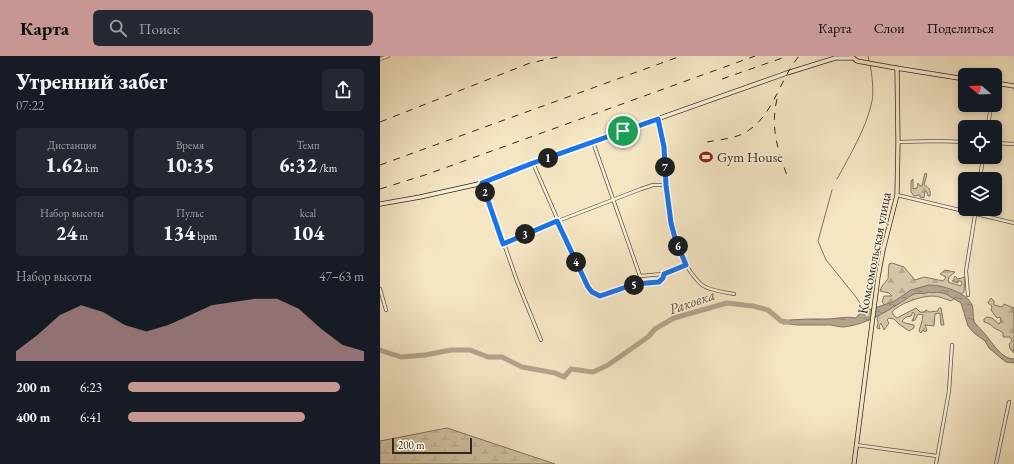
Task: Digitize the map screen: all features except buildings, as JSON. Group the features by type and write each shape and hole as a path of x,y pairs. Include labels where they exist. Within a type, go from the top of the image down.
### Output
{"main road":[{"path":"852,57 857,61 896,68"},
{"name":"Комсомольская улица","path":"854,464 878,277 883,250 897,195 898,142 896,68"}],"street":[{"path":"380,59 388,56"},
{"path":"380,204 420,197 482,183 533,163 767,80 837,57 852,57"},
{"path":"896,68 958,77"},
{"path":"1002,84 1014,86"},
{"path":"658,119 664,147 666,185 671,223 675,238 686,265 702,285 708,288 734,294"},
{"path":"593,142 640,276 664,274 686,265"},
{"path":"898,142 958,142"},
{"path":"1002,143 1014,144"},
{"path":"533,163 557,221 588,287 596,294 600,296 635,284 659,282 663,278 664,274"},
{"path":"482,183 503,244 541,340"},
{"path":"503,244 614,199 653,185 666,185"},
{"path":"897,195 958,210"},
{"path":"968,295 966,271 975,216"},
{"path":"984,216 1014,223"},
{"path":"380,289 386,310"},
{"path":"936,464 949,391 952,345"},
{"path":"996,464 1010,402"},
{"path":"856,445 937,456"}],"green space":[{"path":"925,173 927,174 924,185 929,189 930,196 928,196 927,192 925,191 924,198 920,197 920,195 914,196 911,192 911,181 913,179 913,189 917,188 918,183 922,186"},
{"path":"892,263 904,267 915,280 924,277 943,281 946,277 940,274 945,270 955,272 949,277 948,282 961,286 961,281 958,281 958,283 952,281 954,280 955,276 958,279 965,277 964,292 951,301 940,297 928,296 905,303 892,312 897,318 916,308 920,312 924,312 926,310 929,312 938,311 939,308 941,308 944,325 941,325 940,313 935,314 934,326 925,325 927,330 925,332 923,330 921,333 919,331 923,315 918,314 915,320 912,321 915,314 913,312 911,316 906,317 902,321 914,325 914,328 909,331 894,319 889,318 887,320 889,323 884,330 881,323 879,326 880,329 877,328 877,319 884,304 882,302 884,296 892,296 889,293 880,291 888,279 889,264"},
{"path":"991,298 994,301 994,305 1002,307 1004,304 1014,308 1014,353 1010,349 1009,344 1012,341 1010,337 1003,337 1003,333 984,322 984,319 987,317 992,318 999,324 1001,321 1000,317 997,318 991,310 992,306 988,303"},
{"path":"447,428 555,464 380,464 380,441"}],"water":[{"path":"929,285 947,288 965,296 972,305 975,323 1000,352 1006,357 1014,359 1014,363 1006,362 1002,359 989,348 985,341 974,333 968,326 961,303 946,294 937,292 914,294 879,315 852,326 796,325 783,324 781,321 845,317 856,318 859,314 865,311 893,302 911,290"}],"waterway":[{"path":"868,56 869,61"},
{"path":"837,179 857,142 870,111 873,93 870,64"},
{"path":"832,190 818,241 826,260 856,297 865,311"},
{"name":"Раковка","path":"380,350 401,357 425,355 451,350 470,350 488,357 502,357 522,367 555,373 564,377 571,369 593,372 608,365 648,337 655,329 674,318 727,303 753,306 768,310 781,321 788,322"}],"railway":[{"path":"380,122 530,63 563,56"},
{"path":"380,165 681,56"},
{"path":"380,189 428,174 755,56"},
{"path":"722,79 788,56"},
{"path":"707,142 740,135 751,129 768,110 799,56"},
{"path":"777,99 774,120 776,139 788,178"}],"place":[{"name":"Gym House","path":"706,157"}],"route":[{"path":"658,119 664,147 666,185 671,223 679,250 686,265 664,274 663,278 659,282 635,284 600,296 592,292 588,287 557,221 503,244 482,183 623,131 658,119"}]}
